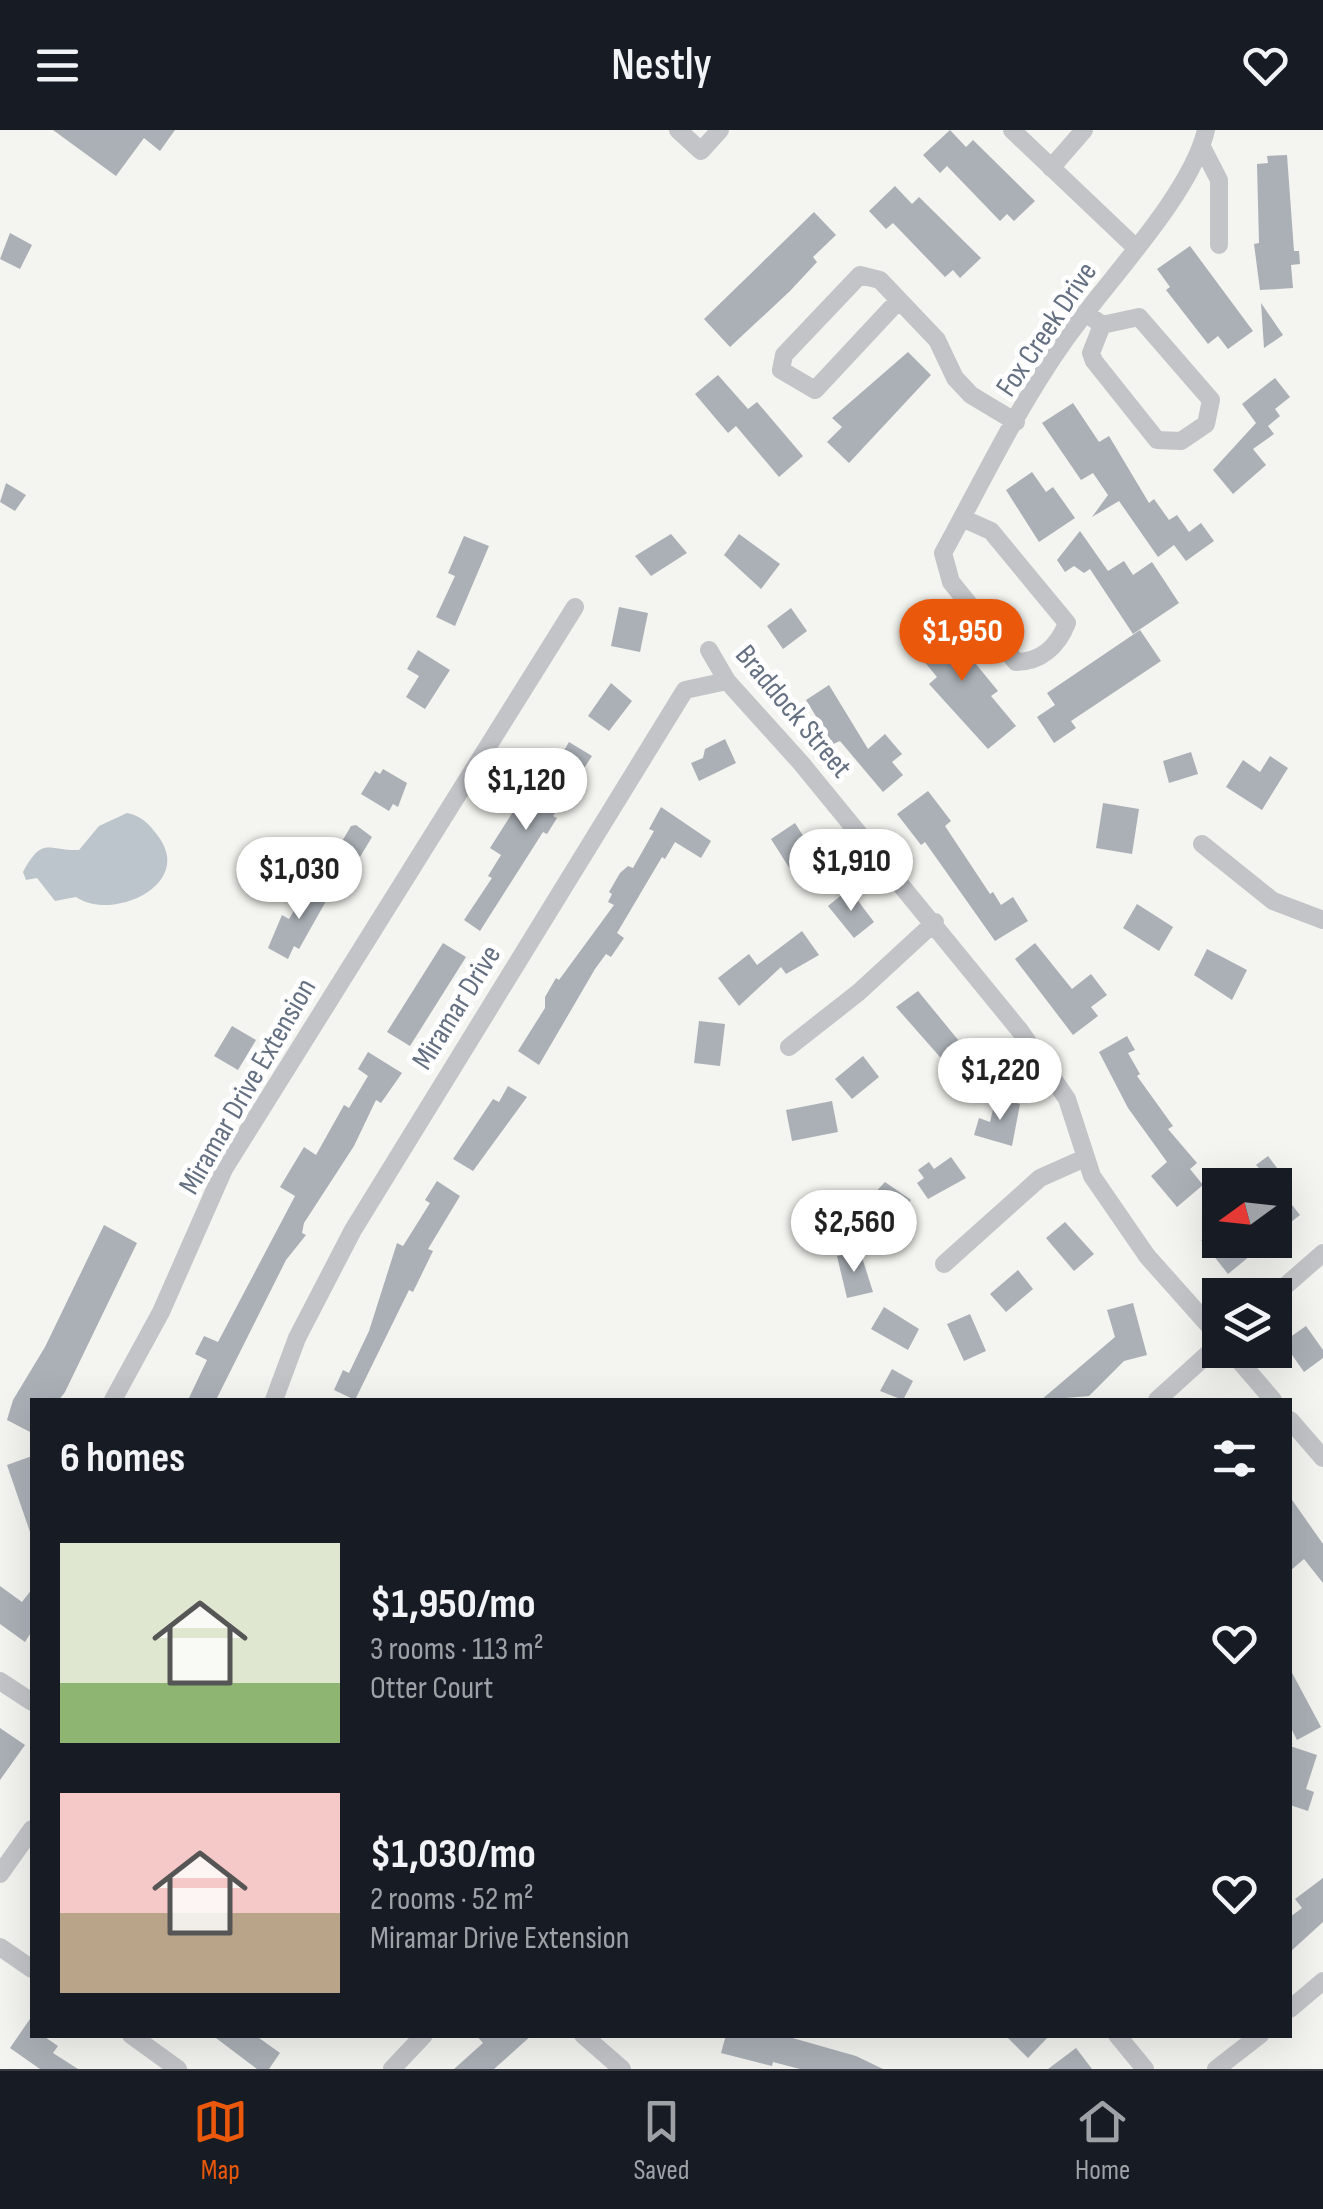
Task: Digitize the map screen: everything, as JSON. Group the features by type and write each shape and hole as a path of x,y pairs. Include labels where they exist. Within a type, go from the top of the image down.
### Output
{"street":[{"path":"678,130 701,150 720,130"},
{"path":"1012,130 1135,248"},
{"path":"1051,168 1084,130"},
{"path":"1204,139 1219,180 1219,245"},
{"name":"Fox Creek Drive","path":"962,518 990,531 1067,623 1060,641 1032,662 1016,662 951,582 943,565 943,554 962,518 1016,422 1094,319 1204,139"},
{"path":"899,300 815,390 780,370 784,355 860,275 880,280 899,300 936,340 955,378 971,395 1016,422"},
{"path":"1139,317 1210,400 1206,424 1181,440 1158,440 1094,361 1090,353 1094,319 1139,317"},
{"name":"Miramar Drive Extension","path":"114,1398 161,1312 224,1169 575,607"},
{"name":"Braddock Street","path":"709,650 727,682 934,922 1022,1032 1067,1100 1092,1176 1147,1256 1202,1320"},
{"name":"Miramar Drive","path":"275,1398 297,1338 353,1230 685,690 727,682"},
{"path":"1202,844 1273,901 1323,920"},
{"path":"789,1046 859,992 934,922"},
{"path":"944,1264 1040,1178 1085,1158"},
{"path":"1292,1280 1323,1253"},
{"path":"1158,1398 1202,1358"},
{"path":"1245,1368 1271,1398"},
{"path":"1292,1422 1323,1458"},
{"path":"0,1680 30,1701"},
{"path":"0,1874 30,1832"},
{"path":"0,1947 30,1967"},
{"path":"1292,2007 1323,1981"},
{"path":"134,2038 178,2069"},
{"path":"392,2069 421,2038"},
{"path":"586,2038 622,2069"},
{"path":"1119,2038 1145,2069"},
{"path":"1216,2069 1256,2038"}],"shaded area":[{"path":"127,813 148,824 167,854 166,870 144,894 109,905 91,904 76,897 55,901 37,878 26,880 23,872 41,849 79,850 99,826"}],"building":[{"path":"53,130 175,130 160,151 144,138 116,176"},
{"path":"950,130 966,147 973,140 1035,201 1014,221 1007,214 1000,221 947,166 940,173 923,155"},
{"path":"1287,155 1294,251 1299,251 1300,264 1291,265 1293,288 1260,290 1254,244 1259,243 1257,164 1268,163 1267,156"},
{"path":"895,186 912,204 919,197 981,258 960,278 953,270 945,277 893,223 886,229 869,211"},
{"path":"814,212 836,235 813,257 817,262 790,291 730,347 704,319"},
{"path":"10,233 32,245 20,269 0,259"},
{"path":"1190,246 1253,331 1228,349 1218,336 1208,344 1166,290 1170,287 1157,269"},
{"path":"1261,303 1283,335 1264,348"},
{"path":"908,352 931,375 849,463 827,442 842,427 832,418"},
{"path":"718,375 748,409 757,402 803,456 779,477 736,426 728,433 695,394"},
{"path":"1275,378 1290,397 1275,409 1280,416 1268,426 1274,434 1253,449 1266,465 1233,494 1213,470 1256,423 1242,404"},
{"path":"1073,403 1099,442 1109,436 1149,503 1154,499 1169,520 1177,515 1189,532 1201,523 1214,541 1186,561 1174,545 1158,557 1119,501 1092,517 1108,495 1093,473 1081,480 1042,423"},
{"path":"1032,472 1046,492 1053,487 1075,518 1039,542 1006,490"},
{"path":"6,483 26,495 15,511 0,502"},
{"path":"1080,531 1108,571 1124,561 1133,575 1152,562 1179,603 1133,634 1090,569 1084,573 1074,566 1065,572 1057,560"},
{"path":"671,534 687,553 651,576 635,556"},
{"path":"739,534 780,564 761,589 724,555"},
{"path":"464,536 489,546 455,626 436,617 455,576 448,573"},
{"path":"619,607 648,613 640,652 611,646"},
{"path":"791,608 807,631 783,649 767,626"},
{"path":"928,619 946,641 953,636 998,691 991,696 1016,726 988,749 929,684 937,677 905,638"},
{"path":"1140,630 1161,661 1071,721 1076,728 1054,743 1037,717 1055,705 1047,693"},
{"path":"418,650 450,670 425,709 406,697 419,676 407,669"},
{"path":"611,683 632,701 609,731 588,716"},
{"path":"829,685 868,749 885,734 902,754 892,762 903,775 883,792 840,741 833,744 806,700"},
{"path":"725,739 736,763 699,781 691,763 703,758 705,749"},
{"path":"569,742 592,756 553,816 557,818 547,834 543,832 480,931 464,920 492,878 488,876 501,855 490,848 523,796 540,806 557,777 551,773"},
{"path":"1191,752 1198,774 1169,783 1163,761"},
{"path":"1270,756 1288,768 1262,810 1226,787 1243,760 1260,772"},
{"path":"383,769 407,783 398,807 393,804 389,811 361,794 375,771 380,774"},
{"path":"928,791 951,821 945,826 990,894 993,892 1001,905 1013,897 1028,921 995,941 925,842 921,845 897,814"},
{"path":"1103,803 1139,809 1132,854 1096,848"},
{"path":"661,807 711,841 701,858 675,842 665,859 662,857 617,933 624,938 611,957 606,954 595,969 539,1065 518,1051 545,1008 545,997 556,978 559,980 614,905 608,902 612,894 609,892 620,873 628,866 633,868 654,831 649,829"},
{"path":"795,823 814,853 790,869 771,839"},
{"path":"356,825 372,837 354,867 334,855 351,826"},
{"path":"311,882 330,894 299,949 294,946 288,959 268,948 282,915 289,919"},
{"path":"849,889 874,922 854,938 828,906"},
{"path":"1137,904 1173,927 1159,951 1123,928"},
{"path":"802,931 819,955 786,974 781,967 739,1006 718,978 749,954 757,965"},
{"path":"443,943 466,957 410,1046 387,1032"},
{"path":"1035,943 1072,989 1091,974 1107,995 1091,1007 1098,1016 1073,1035 1015,959"},
{"path":"1207,949 1247,970 1232,1000 1194,975"},
{"path":"918,991 982,1069 957,1088 949,1077 954,1073 896,1007"},
{"path":"699,1021 725,1024 720,1066 694,1063"},
{"path":"232,1026 256,1040 238,1070 214,1056"},
{"path":"1127,1036 1135,1050 1128,1053 1140,1074 1137,1076 1173,1126 1168,1129 1197,1163 1190,1169 1202,1186 1177,1207 1151,1176 1167,1162 1128,1108 1099,1052"},
{"path":"368,1052 402,1073 381,1103 376,1100 354,1146 304,1223 302,1233 306,1235 286,1260 217,1398 189,1398 207,1360 195,1354 204,1336 218,1342 295,1196 280,1187 304,1147 316,1155 344,1105 349,1108 368,1076 358,1069"},
{"path":"863,1056 879,1077 852,1099 835,1079"},
{"path":"508,1086 527,1097 473,1171 453,1159 493,1099 499,1102"},
{"path":"996,1097 1020,1104 1012,1146 974,1135 979,1118 990,1122"},
{"path":"832,1101 838,1132 792,1141 786,1110"},
{"path":"1268,1156 1277,1168 1259,1168 1256,1165"},
{"path":"951,1157 966,1178 928,1199 917,1183 924,1178 918,1170 929,1162 934,1169"},
{"path":"437,1181 460,1196 428,1249 433,1251 413,1292 409,1290 356,1398 351,1398 334,1390 343,1370 349,1373 369,1331 397,1243 403,1246 430,1203 425,1200"},
{"path":"885,1182 911,1200 883,1228 879,1224 871,1233 853,1216"},
{"path":"1292,1205 1300,1215 1292,1221"},
{"path":"1065,1222 1094,1254 1074,1271 1046,1238"},
{"path":"104,1225 137,1243 65,1392 60,1398 30,1398 30,1432 7,1420 13,1400 45,1347"},
{"path":"860,1251 873,1292 847,1298 837,1256"},
{"path":"1215,1258 1247,1258 1228,1274"},
{"path":"1018,1270 1033,1289 1006,1312 990,1294"},
{"path":"1133,1303 1147,1355 1124,1361 1089,1396 1043,1398 1115,1337 1107,1310"},
{"path":"884,1307 919,1329 908,1350 871,1329"},
{"path":"970,1314 986,1351 964,1361 947,1324"},
{"path":"1306,1326 1323,1350 1323,1358 1304,1372 1292,1355 1292,1336"},
{"path":"892,1369 913,1381 904,1398 880,1391"},
{"path":"30,1457 30,1532 7,1465"},
{"path":"1292,1500 1323,1544 1323,1583 1304,1559 1292,1569"},
{"path":"0,1586 22,1602 30,1592 30,1634 25,1642 0,1624"},
{"path":"1292,1673 1321,1727 1297,1740 1292,1730"},
{"path":"0,1728 25,1745 0,1780"},
{"path":"1292,1747 1317,1755 1306,1789 1314,1792 1308,1811 1292,1806"},
{"path":"1323,1878 1323,1922 1292,1950 1292,1916 1302,1908 1295,1899"},
{"path":"30,2019 30,2038 46,2038 58,2046 53,2053 78,2069 40,2069 10,2048"},
{"path":"216,2038 259,2038 280,2053 269,2069 257,2069"},
{"path":"479,2038 529,2038 494,2069 454,2069 483,2043"},
{"path":"725,2038 793,2038 856,2056 883,2069 800,2069 721,2053"},
{"path":"1008,2038 1047,2038 1028,2058"},
{"path":"1076,2048 1092,2069 1048,2069"}]}
